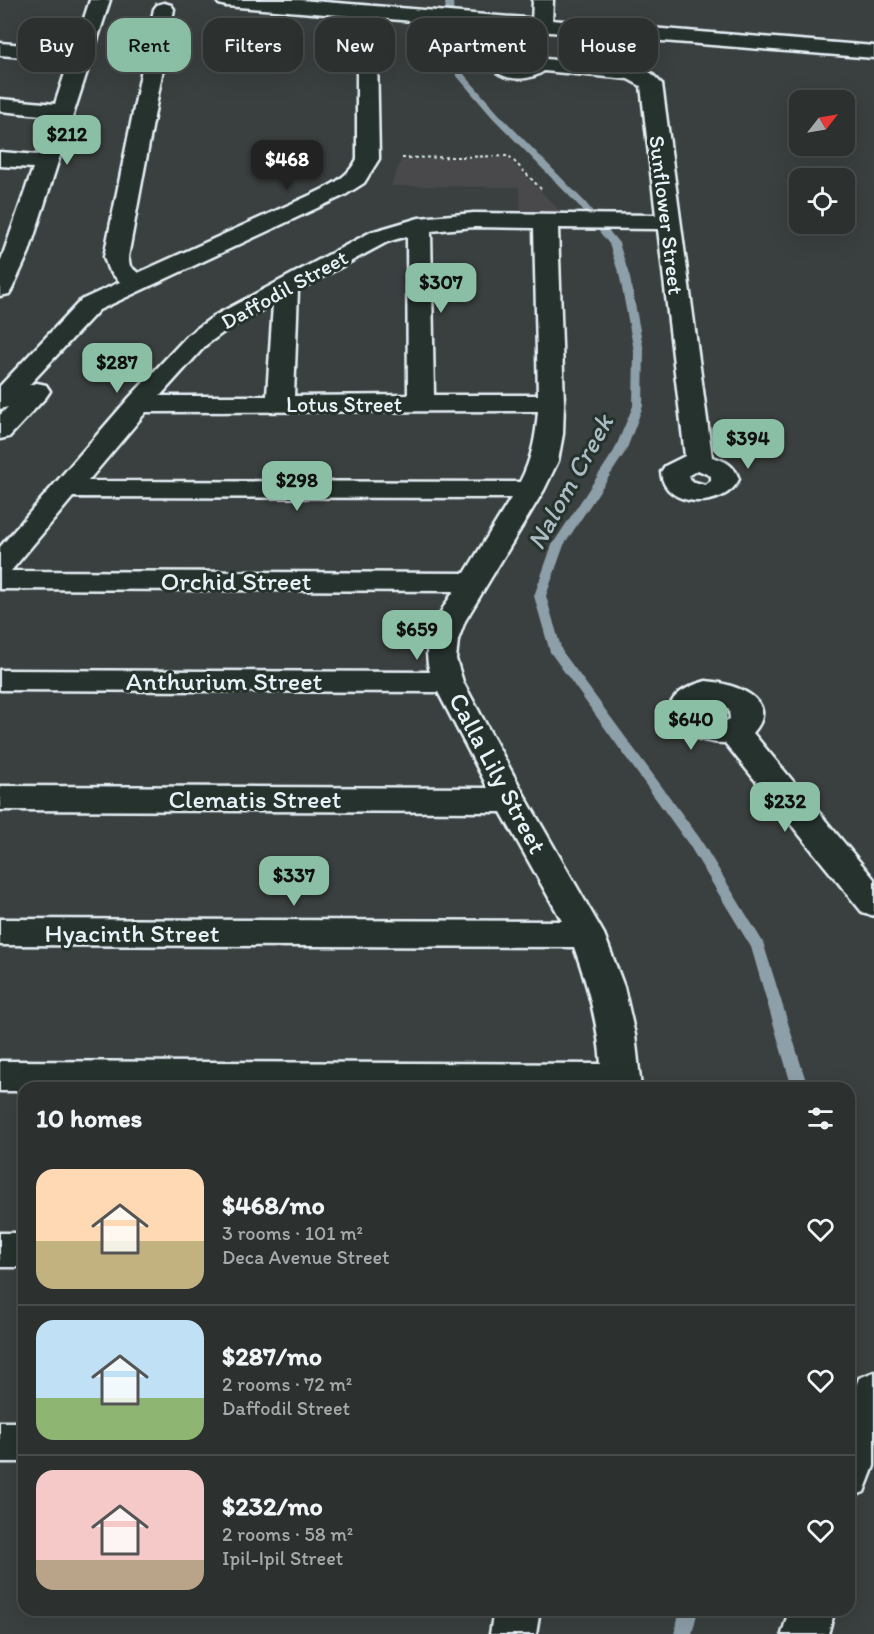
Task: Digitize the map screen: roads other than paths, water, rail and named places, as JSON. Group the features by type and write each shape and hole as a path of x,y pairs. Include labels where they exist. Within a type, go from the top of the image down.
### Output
{"street":[{"path":"94,18 100,0"},
{"path":"226,0 465,18"},
{"path":"542,18 543,0"},
{"path":"137,283 122,271 117,264 116,257 164,9"},
{"path":"0,401 90,305 339,190 364,170 368,159 368,52 376,44 369,11"},
{"path":"547,24 874,52"},
{"path":"0,49 18,51"},
{"name":"Sunflower Street","path":"547,65 630,73 648,80 651,84 699,462"},
{"path":"0,289 17,252 76,72"},
{"path":"0,105 64,111"},
{"path":"0,159 47,162"},
{"name":"Daffodil Street","path":"0,565 138,404 197,340 223,321 379,237 419,225 474,220 668,222"},
{"name":"Calla Lily Street","path":"566,221 550,434 544,461 530,490 472,582 443,640 441,659 448,682 511,800 587,934 606,987 616,1035 622,1082"},
{"path":"0,223 26,225"},
{"path":"419,225 421,404"},
{"path":"0,431 137,283"},
{"path":"280,404 286,287"},
{"name":"Lotus Street","path":"138,404 551,403"},
{"path":"64,489 530,490"},
{"name":"Orchid Street","path":"0,580 472,582"},
{"name":"Anthurium Street","path":"0,680 448,682"},
{"path":"733,731 874,903"},
{"name":"Clematis Street","path":"0,798 511,800"},
{"name":"Hyacinth Street","path":"0,932 587,934"},
{"path":"0,1076 533,1082"},
{"path":"0,1250 18,1250"},
{"path":"855,1456 874,1392"},
{"path":"0,1442 18,1442"},
{"path":"513,1634 516,1616"},
{"path":"805,1634 810,1616"}],"waterway":[{"name":"Nalom Creek","path":"449,0 452,53 460,75 495,115 582,204 614,243 625,278 639,351 638,406 620,451 558,545 540,596 556,652 694,841 758,946 798,1082"},
{"name":"Nalom Creek","path":"683,1634 688,1616"}]}
